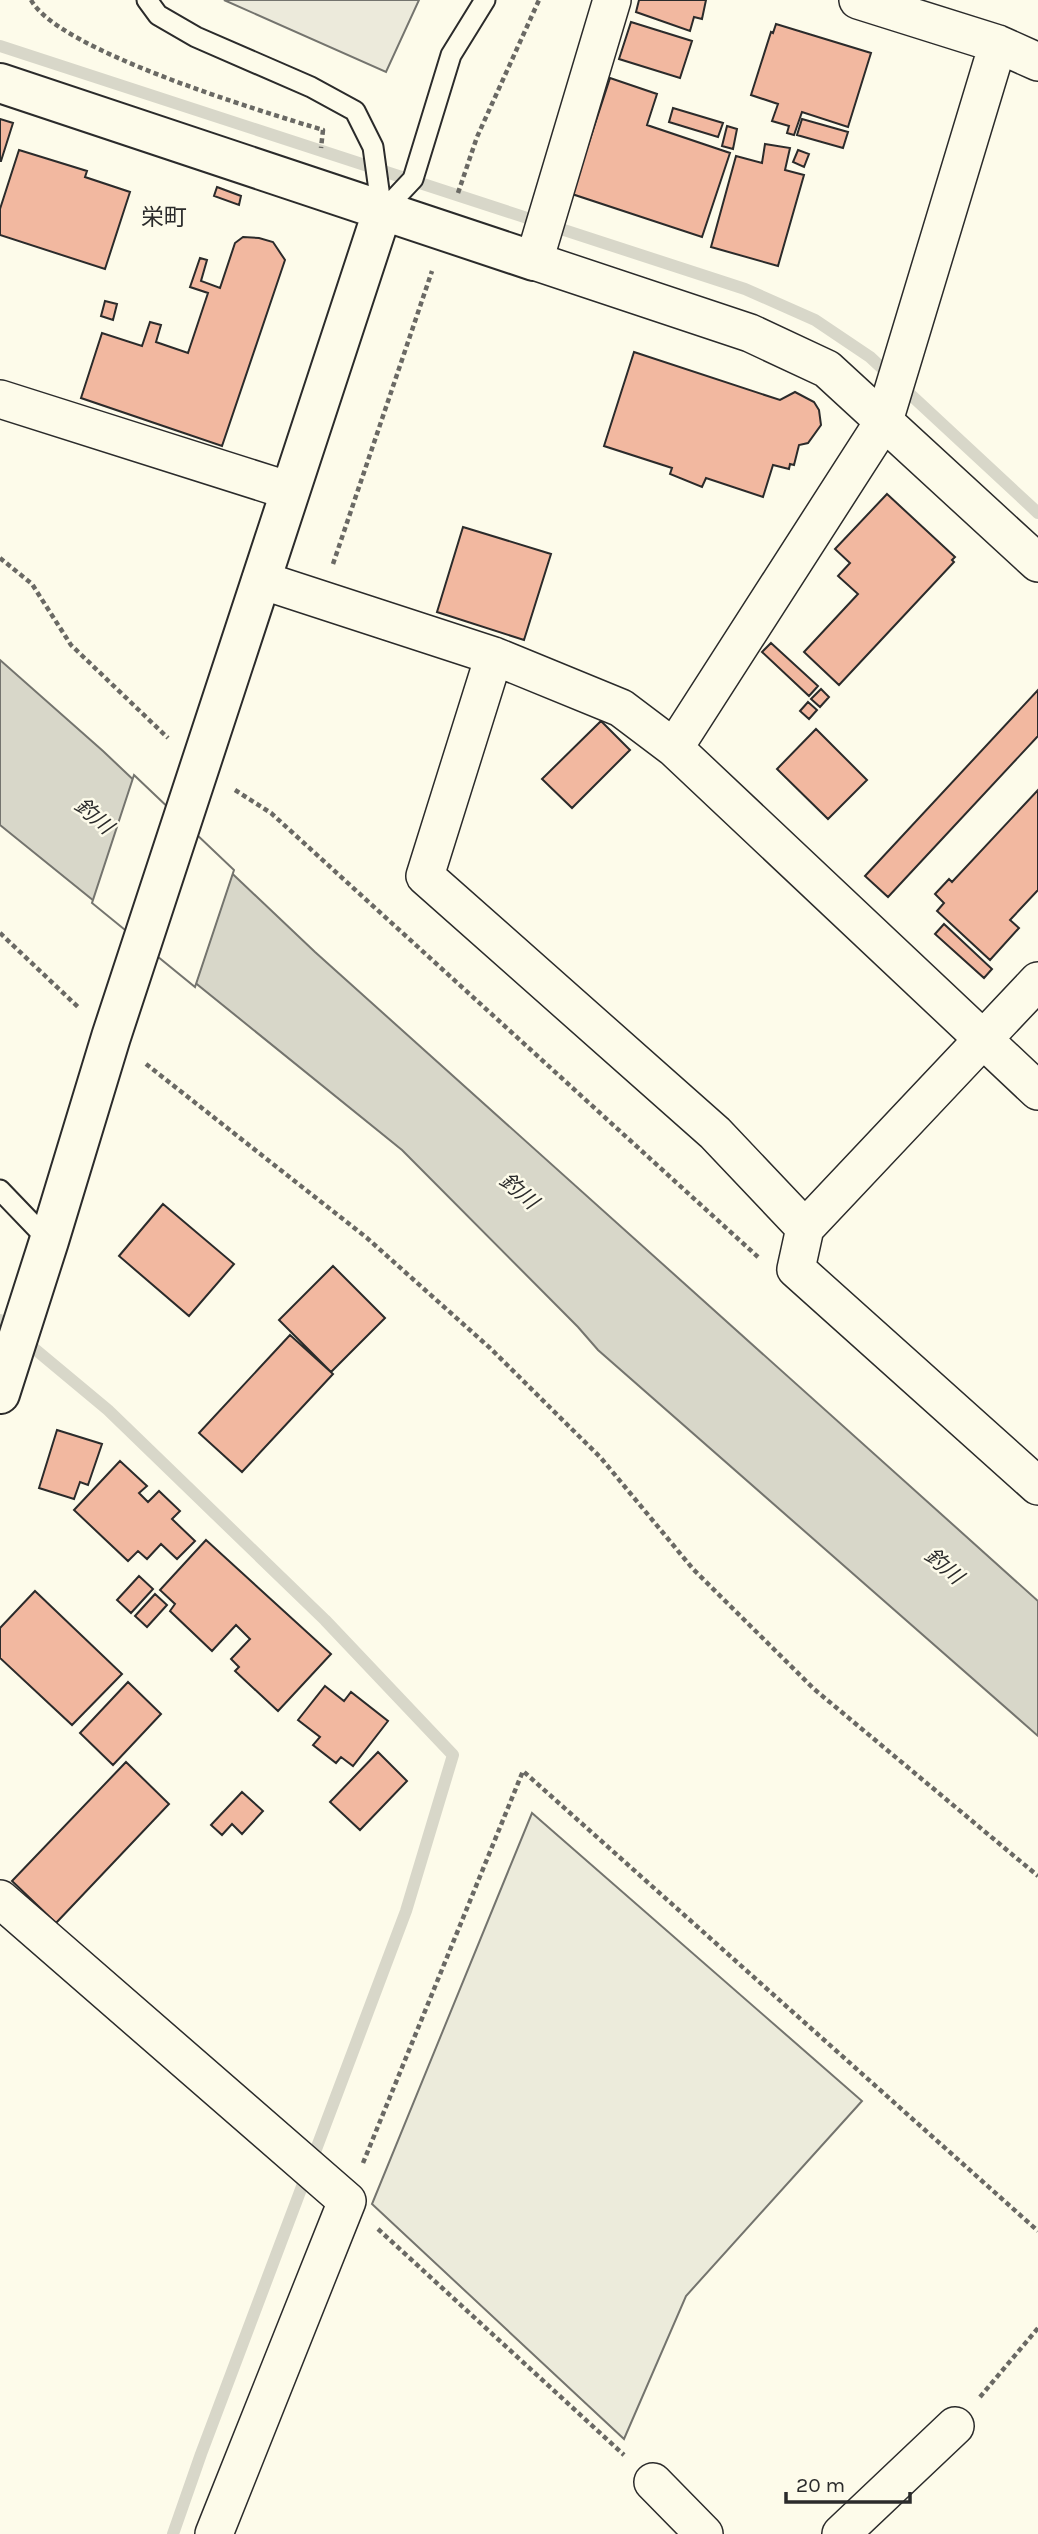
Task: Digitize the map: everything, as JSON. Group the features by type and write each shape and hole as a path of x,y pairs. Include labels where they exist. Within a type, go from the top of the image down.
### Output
{"street":[{"path":"534,261 612,0"},
{"path":"858,0 998,44 1038,62"},
{"path":"674,748 884,421 998,44"},
{"path":"0,83 750,333 827,369 1038,563"},
{"path":"0,1394 115,1023 382,212"},
{"path":"0,399 290,491"},
{"path":"261,580 494,656 621,708 674,748 1038,1091"},
{"path":"494,656 425,876 715,1133 805,1228"},
{"path":"1038,981 805,1228 796,1269 1038,1486"},
{"path":"0,1899 347,2201 214,2534"},
{"path":"841,2534 954,2426"},
{"path":"653,2482 704,2534"}],"lane":[{"path":"147,0 158,15 196,37 311,87 355,111 373,147 382,212"},
{"path":"382,212 413,179 451,55 485,0"},
{"path":"0,1190 49,1241"}],"path":[{"path":"31,0 49,22 131,65 323,130 317,190"},
{"path":"321,599 477,137 539,0"},
{"path":"0,558 33,584 71,645 199,768 271,813 773,1271 796,1269"},
{"path":"0,933 115,1023 367,1238 490,1348 601,1458 693,1569 814,1689 1038,1876"},
{"path":"653,2482 347,2201 523,1771 1038,2231"},
{"path":"954,2426 1038,2328"}],"shaded area":[{"path":"224,0 419,0 386,72"},
{"path":"532,1813 862,2101 686,2296 624,2439 372,2204"}],"water":[{"name":"釣川","path":"0,660 103,751 315,952 1038,1601 1038,1736 598,1350 402,1150 0,825"}],"pier":[{"path":"134,775 234,870 195,987 92,903"}],"building":[{"path":"639,0 706,0 702,19 694,17 690,31 636,12"},
{"path":"631,22 692,41 680,78 619,59"},
{"path":"776,24 871,53 848,127 802,112 794,135 787,133 789,126 772,121 778,104 751,95"},
{"path":"610,78 657,94 647,125 730,153 702,237 572,194"},
{"path":"673,108 723,123 718,137 669,122"},
{"path":"0,119 13,123 1,161 0,161"},
{"path":"802,119 848,132 843,148 797,135"},
{"path":"727,126 737,129 733,149 722,146"},
{"path":"765,144 790,148 785,170 804,175 778,266 711,247 736,156 762,163"},
{"path":"19,150 87,171 85,177 130,192 105,269 0,235 0,209"},
{"path":"798,150 809,154 804,167 793,162"},
{"path":"217,187 241,196 239,205 214,196"},
{"path":"243,237 273,242 285,260 222,446 81,398 102,333 142,346 150,322 161,325 156,342 188,353 208,293 190,287 200,258 207,260 201,281 220,288 235,243"},
{"path":"105,301 117,304 113,320 101,316"},
{"path":"634,352 780,400 795,392 814,402 819,410 821,425 808,443 799,445 794,465 790,464 789,469 773,465 763,497 706,478 702,487 670,474 672,468 604,446"},
{"path":"887,494 955,557 952,560 954,562 839,685 804,652 858,594 838,576 850,563 835,549"},
{"path":"463,527 551,554 524,640 437,612"},
{"path":"771,643 818,686 809,696 762,652"},
{"path":"821,689 829,697 820,707 811,699"},
{"path":"1038,690 1038,736 888,897 865,876"},
{"path":"808,702 817,710 809,719 800,711"},
{"path":"601,721 630,750 572,808 542,779"},
{"path":"816,729 867,780 828,819 777,769"},
{"path":"1038,790 1038,890 1010,920 1019,928 990,960 937,911 944,903 935,894 949,879 952,882"},
{"path":"944,924 992,969 984,978 935,934"},
{"path":"163,1204 234,1264 189,1316 119,1256"},
{"path":"333,1266 385,1318 331,1372 279,1320"},
{"path":"290,1335 333,1374 242,1472 199,1433"},
{"path":"57,1430 102,1444 88,1485 80,1482 74,1499 39,1488"},
{"path":"120,1461 147,1486 139,1493 148,1502 159,1491 180,1511 172,1519 195,1541 177,1559 161,1544 147,1559 138,1551 128,1561 74,1510"},
{"path":"206,1540 331,1654 278,1711 235,1671 239,1667 231,1659 250,1639 236,1625 212,1651 170,1611 175,1604 160,1590"},
{"path":"139,1576 153,1589 131,1613 117,1600"},
{"path":"35,1591 122,1674 72,1725 0,1658 0,1628"},
{"path":"155,1594 167,1605 147,1627 135,1616"},
{"path":"128,1682 161,1714 113,1765 80,1733"},
{"path":"325,1686 344,1701 351,1692 388,1721 353,1766 341,1757 336,1763 313,1745 320,1737 298,1720"},
{"path":"378,1752 407,1781 360,1830 330,1802"},
{"path":"126,1762 169,1804 56,1923 12,1881"},
{"path":"242,1792 263,1811 242,1834 232,1824 222,1835 211,1825"}],"waterway":[{"path":"0,46 745,289 815,320 870,357 1038,513"},
{"path":"0,1320 108,1410 325,1620 453,1755 406,1911 173,2534"}],"district":[{"name":"栄町","path":"164,217"}]}
